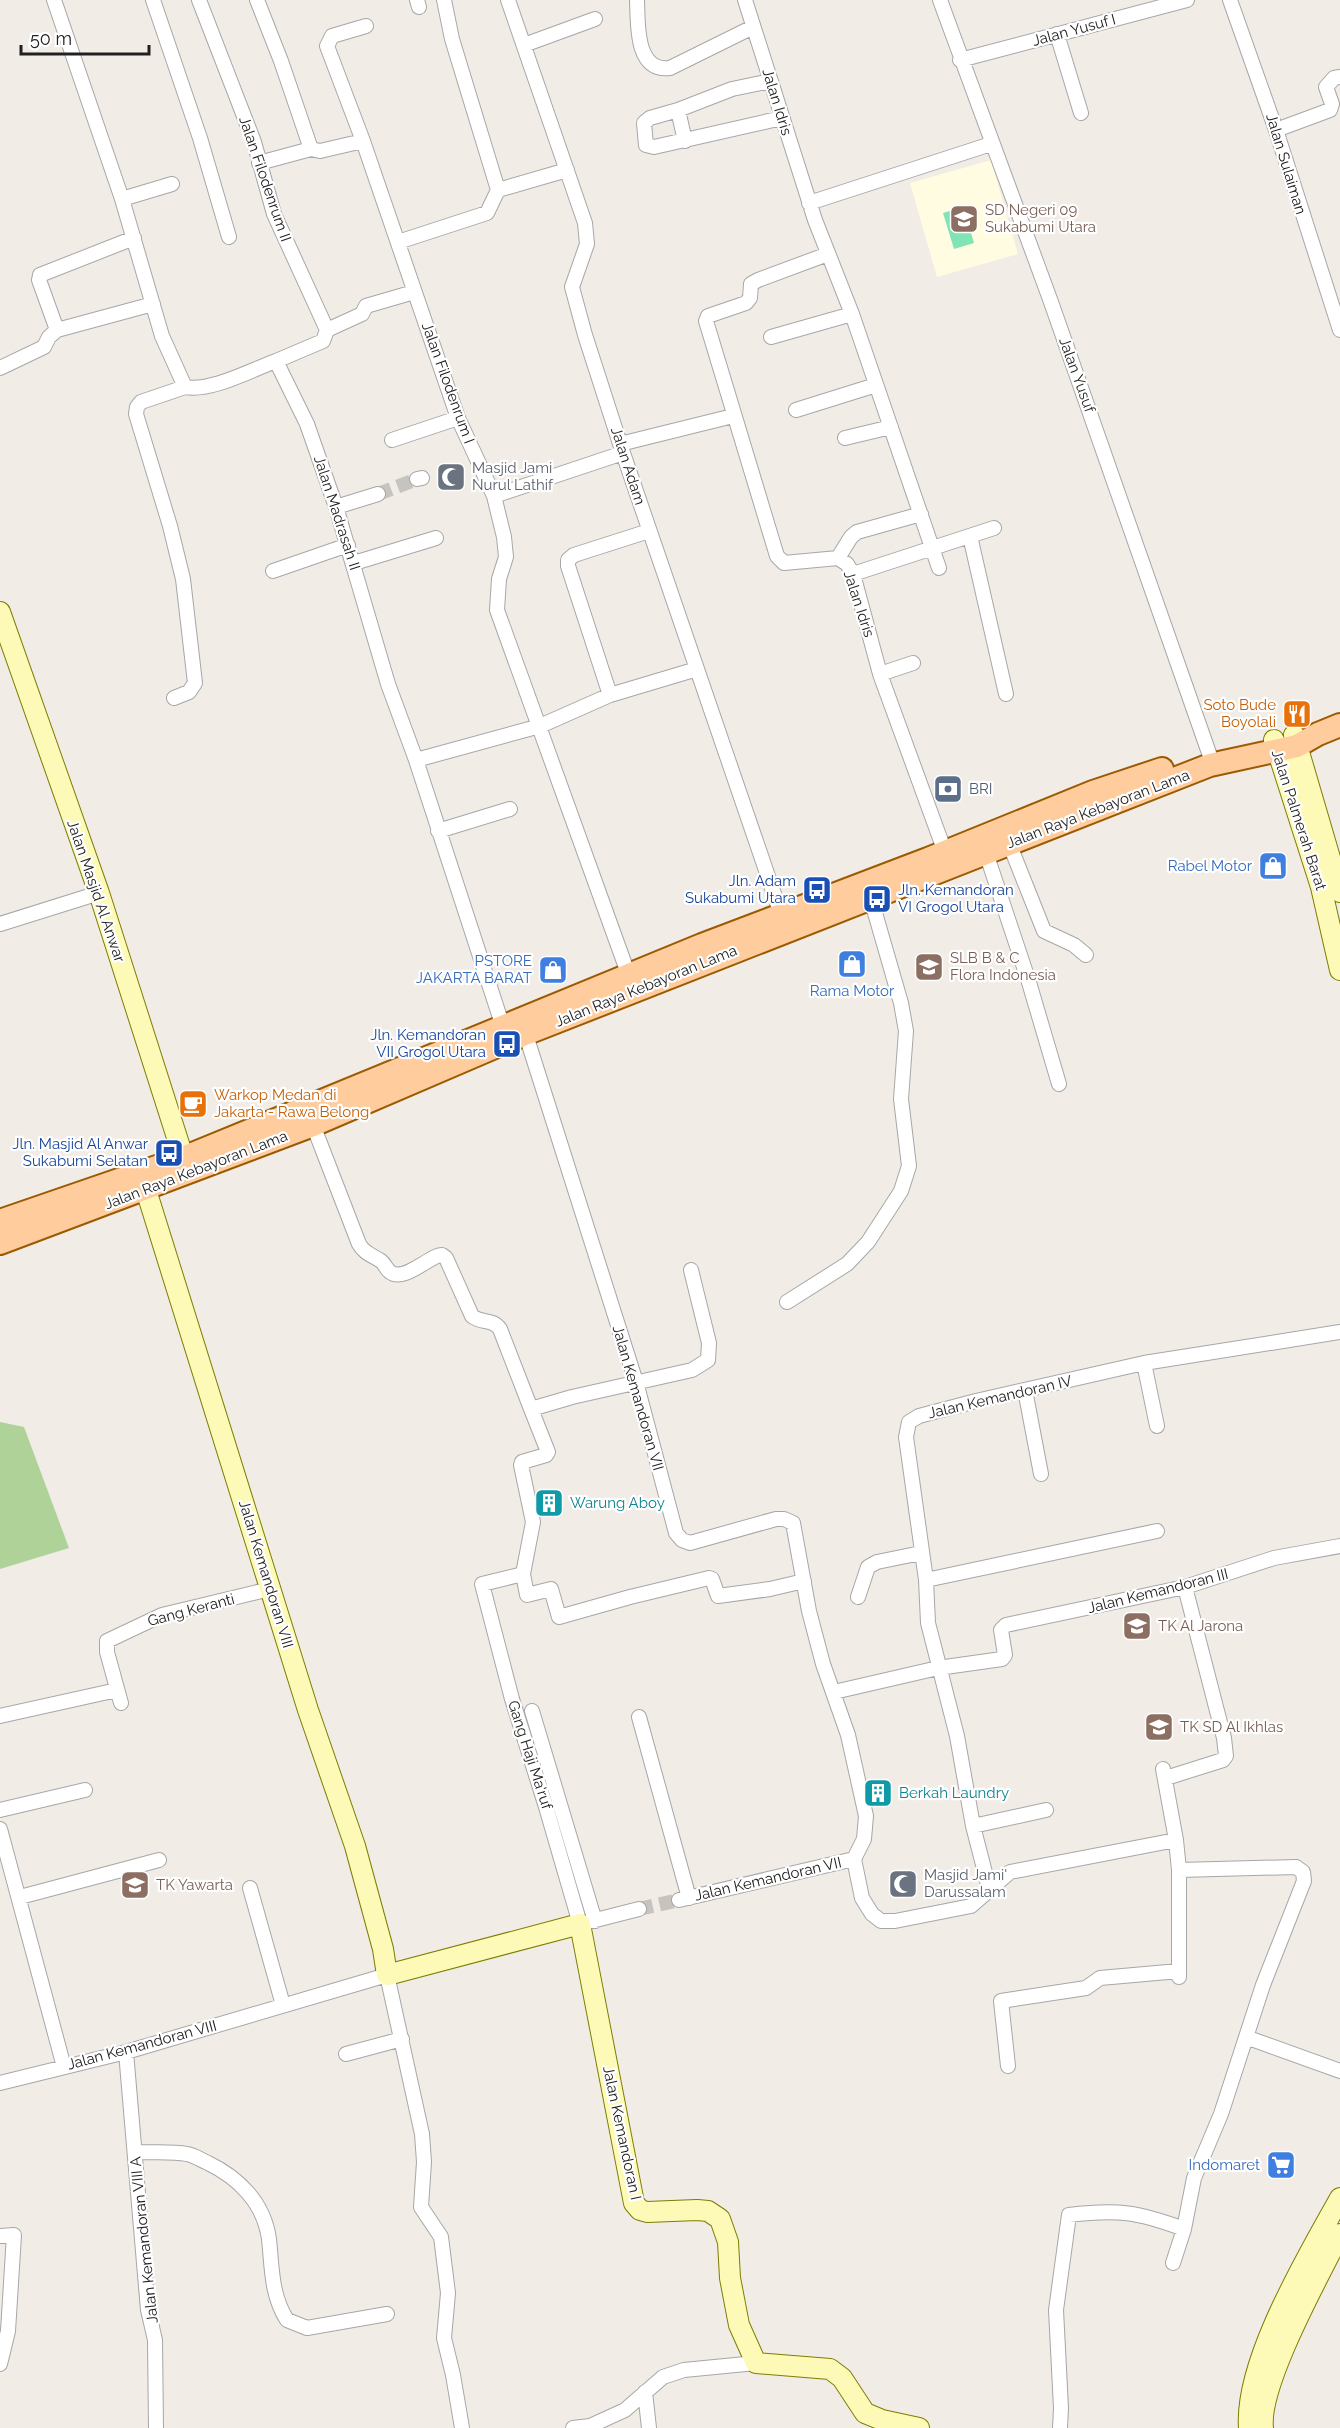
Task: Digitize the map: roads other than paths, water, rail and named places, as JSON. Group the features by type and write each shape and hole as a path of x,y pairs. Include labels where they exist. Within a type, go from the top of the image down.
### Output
{"main road":[{"path":"1285,743 1340,725"},
{"name":"Jalan Raya Kebayoran Lama","path":"514,1030 784,922 945,852 1093,792 1209,753 1285,743"},
{"name":"Jalan Raya Kebayoran Lama","path":"1,1233 323,1114 514,1030 629,976 784,922 871,898 1210,765 1285,743"}],"street":[{"path":"54,0 122,199 162,336 185,387"},
{"path":"153,0 200,138 229,237"},
{"name":"Jalan Filodenrum II","path":"199,0 254,142 274,214 327,330"},
{"path":"257,0 311,149"},
{"path":"398,242 487,213 498,190 452,39 444,0"},
{"name":"Jalan Adam","path":"508,0 585,223 587,244 572,287 585,335 649,531 784,922"},
{"path":"636,0 643,53 653,66 661,69 670,68 753,27"},
{"name":"Jalan Idris","path":"745,0 812,211 852,314 939,568"},
{"name":"Jalan Yusuf","path":"940,0 960,60 1051,302 1209,753"},
{"name":"Jalan Yusuf I","path":"960,60 1187,0"},
{"name":"Jalan Sulaiman","path":"1230,0 1276,130 1340,330"},
{"path":"524,45 595,19"},
{"name":"Jalan Filodenrum I","path":"366,26 332,36 327,46 363,141 458,418 494,496 504,537 506,557 499,579 497,610 629,976"},
{"path":"1057,34 1080,113"},
{"path":"1276,130 1330,110 1332,104 1326,87 1334,78 1340,77"},
{"path":"771,81 732,89 650,118 645,121 646,145 654,147 685,141 782,118"},
{"path":"678,110 685,141"},
{"path":"259,163 311,149 320,151 363,141"},
{"path":"812,211 992,144"},
{"path":"498,190 567,170"},
{"path":"122,199 172,184"},
{"path":"57,330 39,280 40,275 134,238"},
{"name":"Jalan Idris","path":"828,254 758,280 751,284 750,298 746,303 708,316 706,321 777,556 784,563 838,558 847,564 853,574 880,674 945,852"},
{"path":"174,698 189,692 195,683 183,579 170,526 136,414 137,407 141,402 185,387 194,389 211,385 276,361 323,341 327,330 362,314 366,306 414,292"},
{"path":"0,368 44,347 57,330 153,304"},
{"path":"771,337 852,314"},
{"name":"Jalan Madrasah II","path":"276,361 308,424 354,563 388,684 416,760 438,831 514,1030"},
{"path":"796,410 876,386"},
{"path":"494,496 621,448 733,416"},
{"path":"392,440 458,418"},
{"path":"845,438 891,427"},
{"path":"336,507 378,494"},
{"path":"838,558 851,537 857,532 921,514"},
{"path":"853,574 994,528"},
{"path":"610,695 568,560 574,555 649,531"},
{"path":"970,536 1006,694"},
{"path":"354,563 435,538"},
{"path":"273,571 348,545"},
{"name":"Jalan Masjid Al Anwar","path":"0,612 99,893 186,1165"},
{"path":"880,674 913,663"},
{"path":"416,760 540,726 610,695 697,669"},
{"name":"Jalan Palmerah Barat","path":"1285,743 1339,885"},
{"name":"Jalan Palmerah Barat","path":"1285,743 1340,970"},
{"path":"438,831 510,809"},
{"path":"1009,843 1044,930 1074,945 1086,956"},
{"path":"986,853 1028,979 1059,1084"},
{"path":"0,924 99,893"},
{"path":"787,1302 847,1264 868,1242 901,1191 909,1166 901,1100 906,1031 901,1004 871,898"},
{"name":"Jalan Kemandoran VII","path":"514,1030 636,1382 640,1404 678,1537 685,1542 698,1542 776,1519 790,1520 796,1529 804,1581 823,1664 848,1734 866,1816 864,1839 854,1859 684,1899 639,1717"},
{"path":"323,1114 359,1244 364,1253 380,1260 390,1272 398,1275 420,1267 435,1256 442,1255 446,1258 472,1316 477,1320 490,1321 500,1329 548,1452 546,1455 522,1462 521,1465 533,1522 523,1574 527,1595 551,1589 559,1617 711,1578 717,1596 770,1589 804,1581"},
{"name":"Jalan Kemandoran VIII","path":"143,1181 308,1710 355,1846 383,1949 422,2134 424,2162 421,2207 441,2237 448,2293 444,2338 462,2428"},
{"path":"531,1409 692,1370 708,1360 709,1343 691,1270"},
{"name":"Jalan Kemandoran IV","path":"989,1888 973,1826 957,1736 928,1623 926,1580 906,1437 909,1422 919,1416 1144,1363 1340,1332"},
{"path":"1144,1363 1157,1426"},
{"path":"1025,1390 1041,1474"},
{"path":"926,1580 1157,1531"},
{"name":"Jalan Kemandoran III","path":"938,1668 1002,1659 1005,1655 1001,1630 1006,1625 1185,1587 1275,1558 1340,1546"},
{"path":"858,1597 868,1567 877,1562 921,1553"},
{"name":"Gang Haji Ma'ruf","path":"523,1574 482,1584 512,1700 546,1807 588,1923"},
{"path":"1008,2066 1001,2001 1086,1988 1100,1978 1179,1974 1179,1870 1164,1774 1223,1760 1226,1756 1224,1738 1185,1587"},
{"name":"Gang Keranti","path":"0,1716 119,1697 107,1652 107,1641 162,1615 270,1589"},
{"path":"834,1692 938,1668"},
{"path":"532,1711 588,1923 639,1910"},
{"path":"0,1810 85,1790"},
{"path":"973,1826 1046,1810"},
{"path":"0,1829 64,2067"},
{"path":"854,1859 862,1898 872,1914 881,1921 894,1921 971,1906 1010,1872 1176,1840"},
{"path":"20,1897 159,1860"},
{"path":"1173,2264 1184,2229 1194,2178 1221,2114 1263,1985 1304,1881 1303,1872 1296,1867 1179,1870"},
{"path":"250,1888 283,2005"},
{"name":"Jalan Kemandoran VIII","path":"0,2083 126,2052 387,1974 588,1923"},
{"name":"Jalan Kemandoran I","path":"588,1923 634,2203 640,2210 647,2212 708,2211 720,2219 728,2242 730,2278 741,2334 756,2363"},
{"path":"346,2054 402,2039"},
{"path":"1246,2039 1340,2071"},
{"name":"Jalan Kemandoran VIII A","path":"126,2052 148,2310 155,2340 156,2428"},
{"path":"136,2152 188,2154 236,2178 248,2191 263,2217 268,2236 275,2296 287,2320 306,2328 387,2314"},
{"path":"1249,2428 1255,2379 1272,2329 1337,2209"},
{"path":"1060,2428 1056,2310 1069,2215 1124,2211 1184,2229"},
{"path":"1263,2428 1264,2405 1286,2345 1340,2234"},
{"path":"0,2236 14,2235 8,2331 0,2364"},
{"path":"573,2428 590,2426 625,2410 663,2377 684,2370 756,2363 830,2369 842,2378 865,2414 882,2421 919,2428"},
{"path":"645,2392 650,2428"}],"tunnel":[{"path":"378,494 417,479"},
{"path":"639,1909 679,1900"}],"place":[{"name":"SD Negeri 09 Sukabumi Utara","path":"964,219"},
{"name":"Masjid Jami Nurul Lathif","path":"451,477"},
{"name":"Soto Bude Boyolali","path":"1297,714"},
{"name":"BRI","path":"948,789"},
{"name":"Rabel Motor","path":"1273,866"},
{"name":"Jln. Adam Sukabumi Utara","path":"817,890"},
{"name":"Jln. Kemandoran VI Grogol Utara","path":"877,899"},
{"name":"Rama Motor","path":"852,964"},
{"name":"SLB B & C Flora Indonesia","path":"929,967"},
{"name":"PSTORE JAKARTA BARAT","path":"553,970"},
{"name":"Jln. Kemandoran VII Grogol Utara","path":"507,1044"},
{"name":"Warkop Medan di Jakarta - Rawa Belong","path":"193,1104"},
{"name":"Jln. Masjid Al Anwar Sukabumi Selatan","path":"169,1153"},
{"name":"Warung Aboy","path":"549,1503"},
{"name":"TK Al Jarona","path":"1137,1626"},
{"name":"TK SD Al Ikhlas","path":"1159,1727"},
{"name":"Berkah Laundry","path":"878,1793"},
{"name":"Masjid Jami' Darussalam","path":"903,1884"},
{"name":"TK Yawarta","path":"135,1885"},
{"name":"Indomaret","path":"1281,2165"}]}
